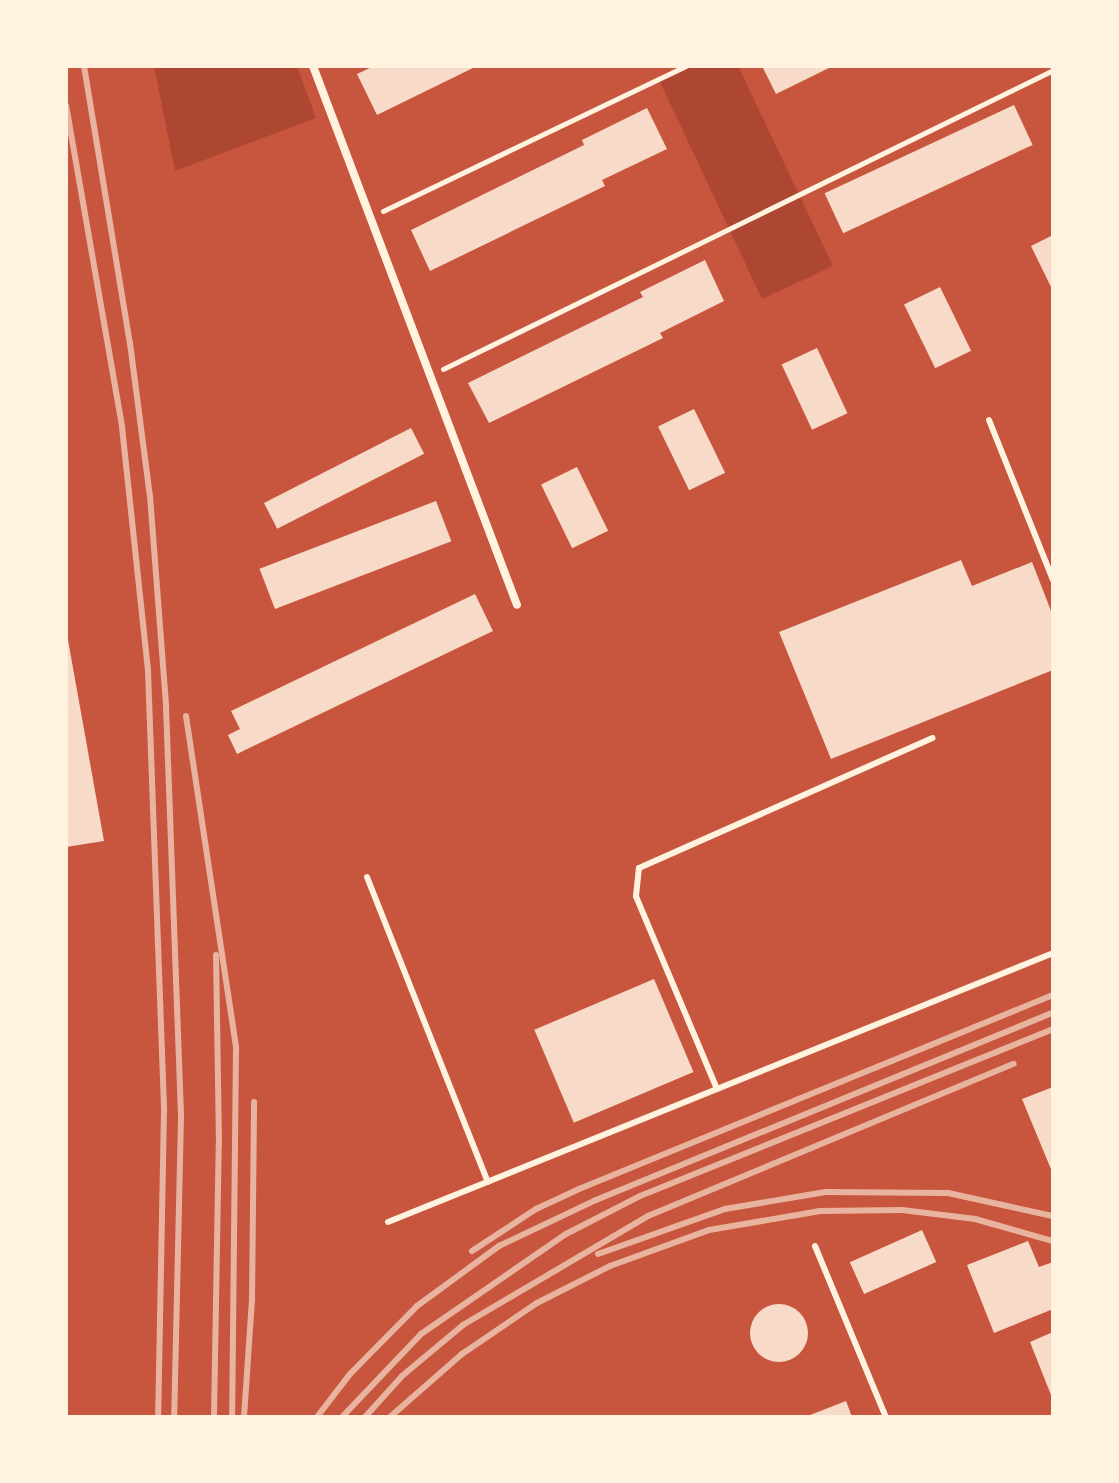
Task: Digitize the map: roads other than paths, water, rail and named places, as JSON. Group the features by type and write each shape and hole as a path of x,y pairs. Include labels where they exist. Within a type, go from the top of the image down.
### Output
{"street":[{"path":"313,66 517,605"}],"lane":[{"path":"989,420 1053,580"},
{"path":"1044,558 1053,555"},
{"path":"717,1089 636,896 639,868 932,738"},
{"path":"367,877 488,1182"},
{"path":"388,1222 1053,953"},
{"path":"815,1246 886,1417"}],"railway":[{"path":"84,66 130,343 150,496 166,706 181,1117 174,1417"},
{"path":"66,105 122,427 148,671 164,1111 158,1417"},
{"path":"186,716 236,1048 232,1417"},
{"path":"214,1417 219,1144 216,955"},
{"path":"472,1251 536,1209 579,1189 1053,995"},
{"path":"317,1417 350,1374 417,1306 499,1246 596,1200 1053,1013"},
{"path":"342,1417 421,1334 566,1234 640,1196 1053,1029"},
{"path":"365,1417 402,1376 463,1325 648,1216 1014,1064"},
{"path":"244,1417 252,1301 254,1102"},
{"path":"598,1254 725,1209 826,1192 948,1193 1053,1216"},
{"path":"390,1417 462,1354 537,1303 610,1266 709,1230 820,1211 902,1210 975,1219 1053,1241"}]}
